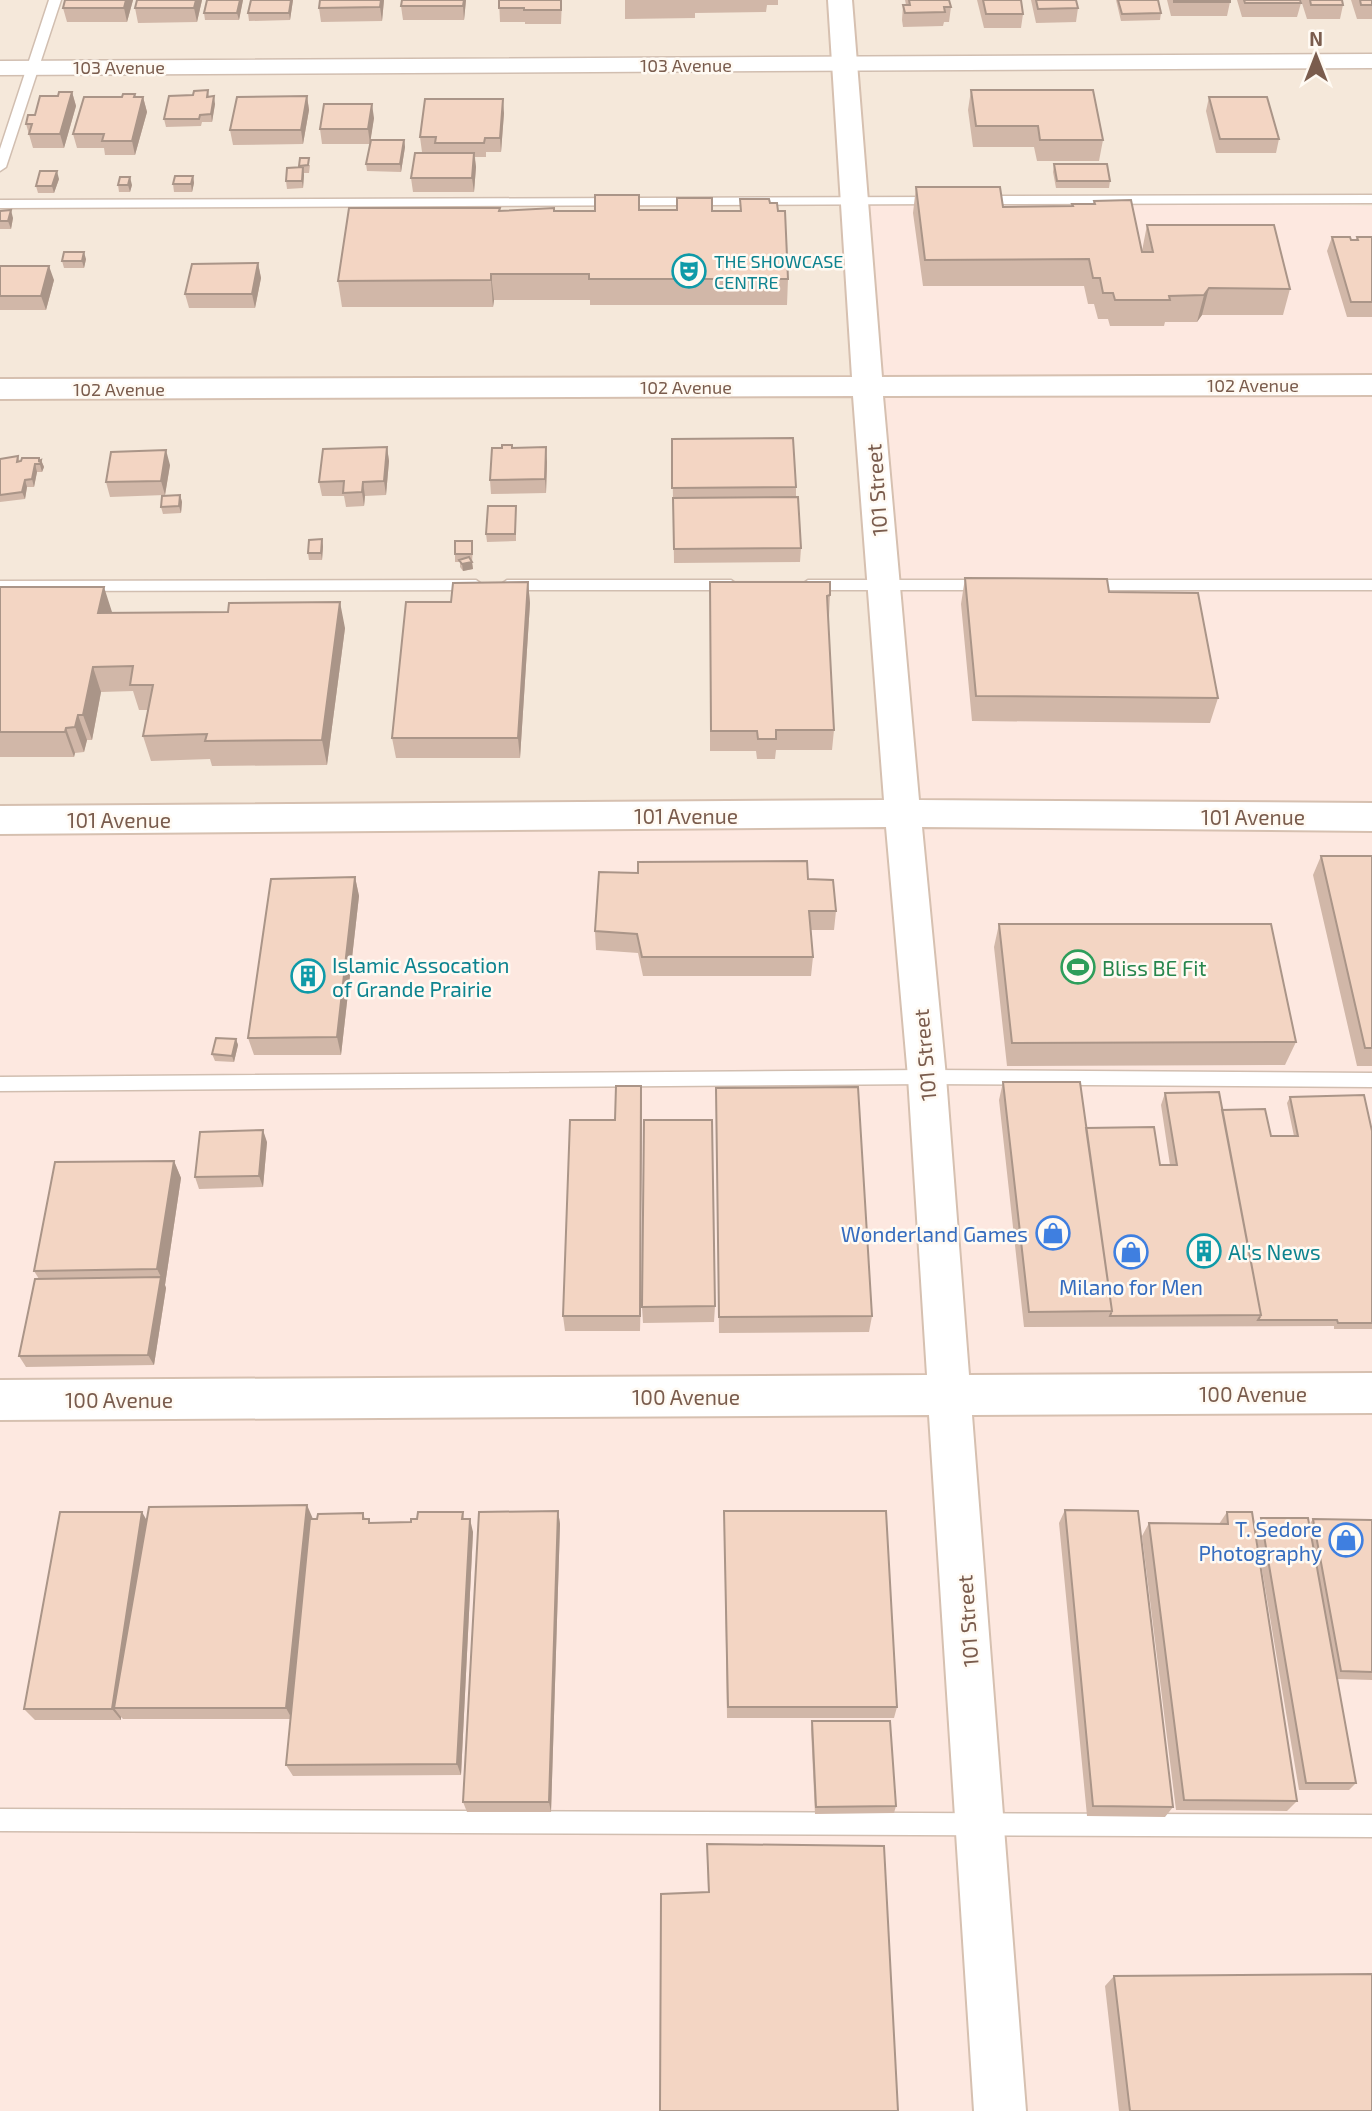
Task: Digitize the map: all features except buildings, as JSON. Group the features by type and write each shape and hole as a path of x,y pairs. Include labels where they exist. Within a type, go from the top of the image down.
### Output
{"street":[{"name":"101 Street","path":"840,0 883,585 927,1077 1000,2111"},
{"name":"103 Avenue","path":"0,68 1372,61"},
{"name":"102 Avenue","path":"0,389 1372,385"},
{"name":"101 Avenue","path":"0,820 902,813 1372,817"},
{"name":"100 Avenue","path":"0,1399 1372,1393"}],"lane":[{"path":"0,167 55,0"},
{"path":"0,204 1372,199"},
{"path":"0,586 750,585"},
{"path":"792,585 1003,585"},
{"path":"1072,585 1372,585"},
{"path":"0,1084 927,1077 1372,1080"},
{"path":"0,1820 1372,1826"}],"shaded area":[{"path":"0,0 1372,0 1372,206 855,201 902,813 0,820"},
{"path":"855,201 1372,206 1372,2111 0,2111 0,820 901,813"}],"place":[{"name":"THE SHOWCASE CENTRE","path":"689,271"},
{"name":"Bliss BE Fit","path":"1078,967"},
{"name":"Islamic Assocation of Grande Prairie","path":"308,976"},
{"name":"Wonderland Games","path":"1053,1233"},
{"name":"Al's News","path":"1204,1251"},
{"name":"Milano for Men","path":"1131,1252"},
{"name":"T. Sedore Photography","path":"1346,1540"}]}
